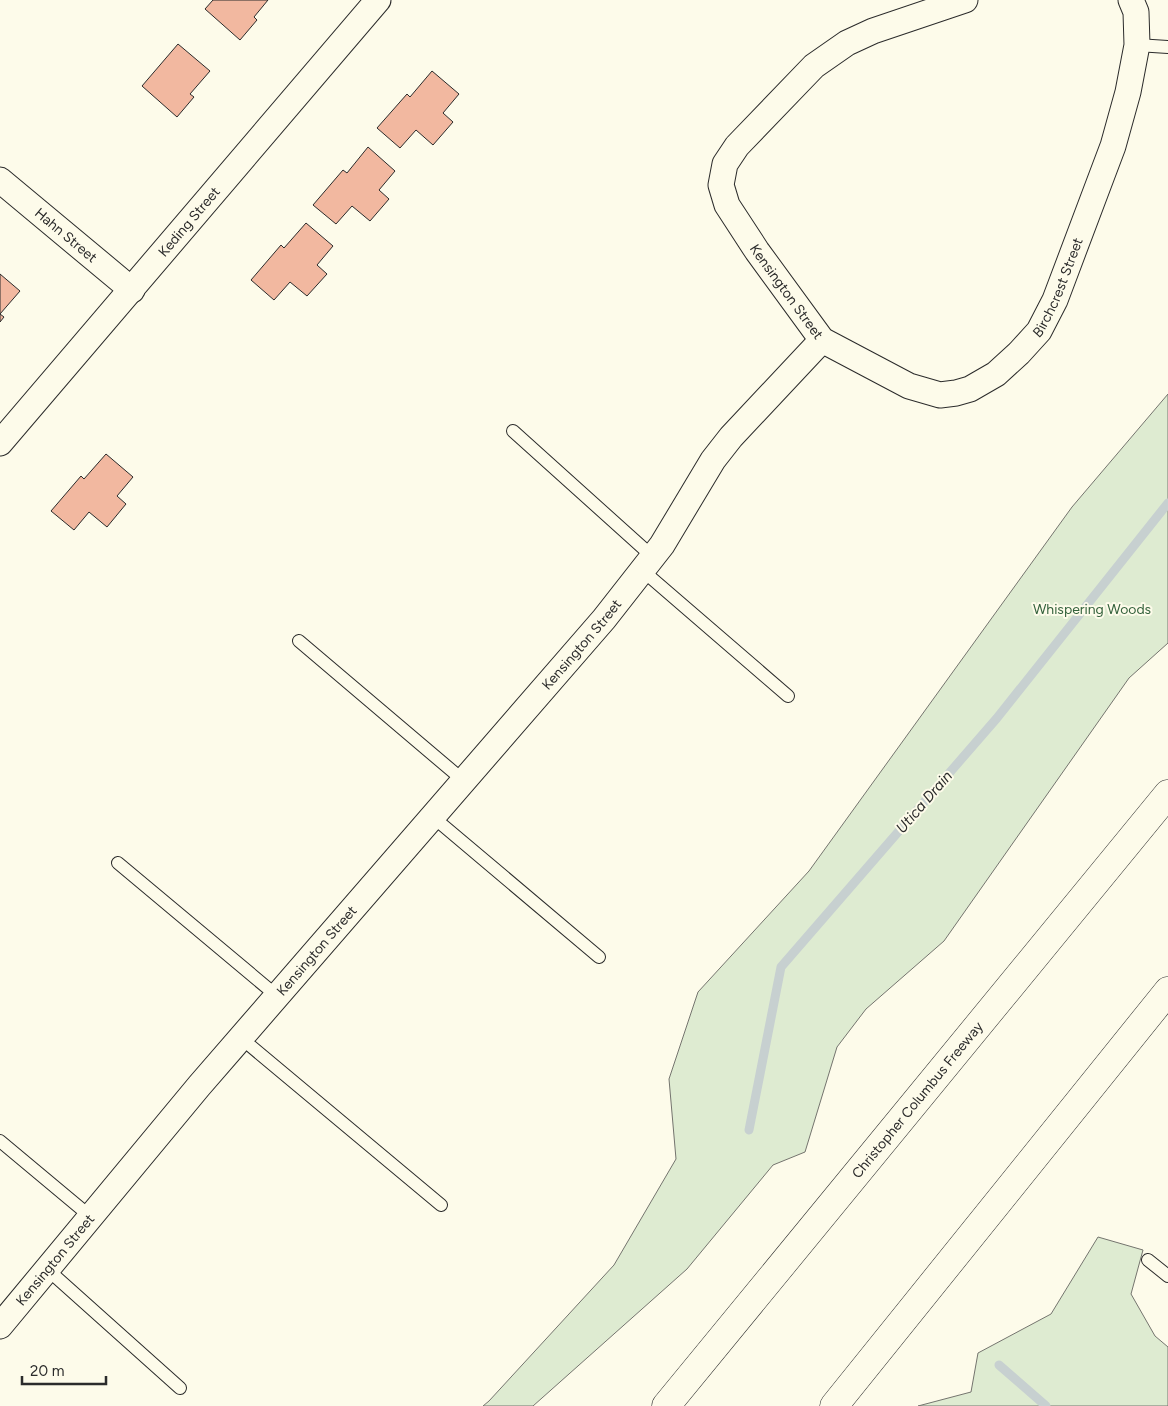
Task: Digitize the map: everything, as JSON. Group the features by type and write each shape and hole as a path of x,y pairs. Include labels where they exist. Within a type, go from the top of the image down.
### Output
{"highway":[{"name":"Christopher Columbus Freeway","path":"668,1402 1168,794"},
{"path":"834,1406 1168,991"}],"street":[{"name":"Keding Street","path":"0,443 378,0"},
{"name":"Kensington Street","path":"0,1326 241,1038 604,619 662,545 713,460 731,437 822,340 756,251 727,205 721,185 725,164 737,146 814,66 846,43 874,31 965,0"},
{"name":"Birchcrest Street","path":"822,340 909,386 940,395 970,389 996,374 1039,331 1056,300 1113,146 1128,92 1137,45 1136,12 1131,0"},
{"name":"Hahn Street","path":"0,180 132,290"}],"lane":[{"path":"1137,45 1168,47"},
{"path":"513,431 648,564 788,696"},
{"path":"299,641 464,781"},
{"path":"433,817 599,957"},
{"path":"118,863 278,996"},
{"path":"241,1038 441,1205"},
{"path":"0,1141 91,1217"},
{"path":"1148,1260 1168,1276"},
{"path":"47,1269 180,1388"}],"green space":[{"name":"Whispering Woods","path":"1168,394 1168,643 1129,678 944,941 866,1009 837,1047 805,1152 773,1165 687,1269 533,1406 483,1406 614,1265 676,1159 669,1079 698,992 809,871 1072,507"},
{"path":"1098,1237 1143,1250 1131,1294 1155,1336 1168,1347 1168,1406 918,1406 971,1392 978,1353 1051,1314"}],"building":[{"path":"213,0 268,0 254,17 257,20 240,40 205,9"},
{"path":"178,44 210,71 190,94 194,97 177,117 142,86"},
{"path":"432,71 459,94 443,113 453,122 433,145 416,130 400,148 377,128 407,94 410,97"},
{"path":"368,147 395,171 379,190 389,199 370,221 352,206 336,224 313,205 343,170 347,173"},
{"path":"306,223 333,246 317,265 327,274 307,296 290,282 274,300 251,280 281,245 284,248"},
{"path":"0,274 20,291 0,314"},
{"path":"0,314 4,317 0,322"},
{"path":"106,454 133,477 117,496 126,504 107,527 89,512 74,530 51,511 81,476 84,479"}],"waterway":[{"name":"Utica Drain","path":"749,1130 781,967 997,718 1168,503"},
{"name":"Utica Drain","path":"999,1365 1046,1406"}]}
